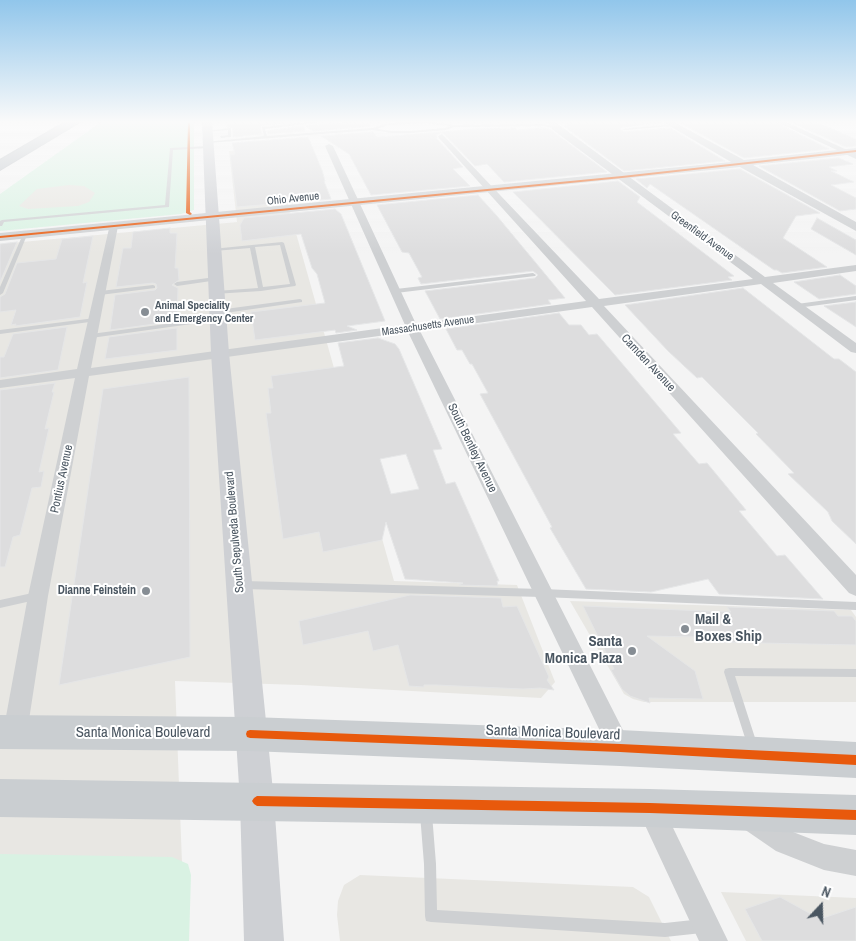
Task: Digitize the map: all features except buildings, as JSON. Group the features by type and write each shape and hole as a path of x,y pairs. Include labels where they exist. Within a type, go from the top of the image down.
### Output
{"main road":[{"name":"South Sepulveda Boulevard","path":"209,166 220,353 257,801 264,941"},
{"name":"Santa Monica Boulevard","path":"8,733 250,734 620,748 856,760"},
{"path":"0,798 650,808 856,815"}],"street":[{"name":"South Bentley Avenue","path":"338,166 412,328 620,748"},
{"name":"Camden Avenue","path":"470,166 594,304 856,588"},
{"name":"Greenfield Avenue","path":"607,166 856,350"},
{"name":"Ohio Avenue","path":"0,237 724,166"},
{"path":"745,166 856,227"},
{"name":"Pontius Avenue","path":"8,733 38,596 113,226"},
{"name":"Massachusetts Avenue","path":"0,384 856,268"},
{"path":"650,808 710,933"},
{"path":"738,811 785,842 824,857 856,862"}],"lane":[{"path":"0,225 2,221 167,206 170,166"},
{"path":"0,293 25,235"},
{"path":"177,284 261,289 293,285 282,243 214,250"},
{"path":"252,246 261,289"},
{"path":"396,291 533,275"},
{"path":"100,292 153,287"},
{"path":"797,306 856,298"},
{"path":"91,336 300,301"},
{"path":"0,332 95,320"},
{"path":"239,584 542,593 856,606"},
{"path":"0,604 38,596"},
{"path":"755,756 730,672 856,672"},
{"path":"425,805 430,864 430,916 710,933"}],"shaded area":[{"path":"231,166 277,166 394,581 517,585 555,682 541,698 301,685 175,681 185,941 0,941 0,244 237,222"},
{"path":"570,601 851,610 856,617 856,702 644,702 633,699 624,694"},
{"path":"360,875 633,887 649,897 671,941 340,941 337,915 338,901 344,885"},
{"path":"721,892 856,898 856,941 746,941"}],"green space":[{"path":"39,166 194,166 194,210 181,214 0,231 0,194"},
{"path":"0,854 172,857 188,864 191,875 189,941 0,941"}],"sand":[{"path":"69,185 84,186 95,193 89,202 78,206 28,209 19,206 37,189"}],"cycle path":[{"path":"189,166 188,213 190,214"},
{"path":"0,237 722,166"},
{"path":"250,734 620,748 856,760"},
{"path":"257,801 650,808 856,815"}],"place":[{"name":"Animal Speciality and Emergency Center","path":"145,312"},
{"name":"Dianne Feinstein","path":"146,591"},
{"name":"Mail & Boxes Ship","path":"685,629"},
{"name":"Santa Monica Plaza","path":"632,651"}]}
